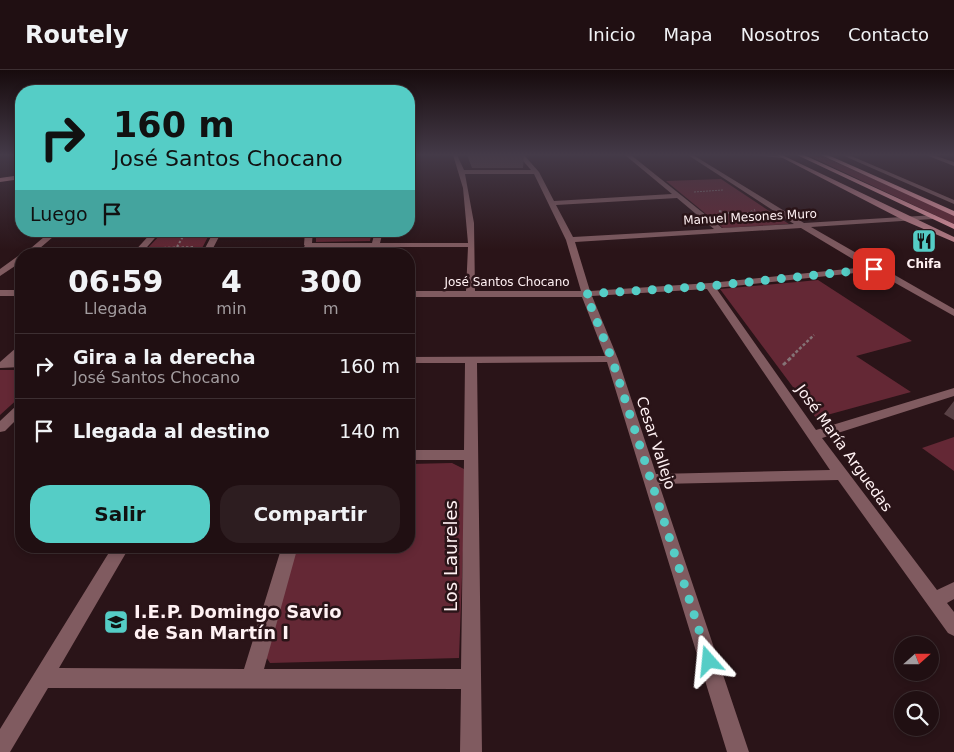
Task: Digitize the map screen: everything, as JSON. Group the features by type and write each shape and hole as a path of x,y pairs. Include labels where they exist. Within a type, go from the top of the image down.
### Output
{"main road":[{"path":"844,187 954,240"},
{"path":"867,187 954,227"},
{"path":"894,187 954,214"}],"street":[{"path":"465,187 469,203 471,245 470,294"},
{"name":"Cesar Vallejo","path":"544,187 570,240 586,294 612,359 738,752"},
{"path":"669,187 720,230"},
{"path":"741,187 874,269 954,313"},
{"path":"919,187 954,202"},
{"path":"553,203 678,194"},
{"name":"Manuel Mesones Muro","path":"570,240 932,218"},
{"path":"35,248 49,237"},
{"path":"141,248 152,237"},
{"path":"205,248 214,237"},
{"path":"309,237 308,245 471,245"},
{"path":"375,245 377,237"},
{"path":"0,273 15,262"},
{"name":"José Santos Chocano","path":"415,294 586,294 710,286 874,269"},
{"name":"José María Arguedas","path":"710,286 813,436 936,600 954,627"},
{"path":"0,293 15,293"},
{"path":"1,365 15,354"},
{"path":"415,360 612,359"},
{"name":"Los Laureles","path":"471,360 472,752"},
{"path":"1,365 15,364"},
{"path":"813,436 954,392"},
{"path":"0,428 15,414"},
{"path":"415,455 470,455"},
{"path":"651,479 843,475"},
{"path":"0,750 118,553"},
{"path":"251,678 288,553"},
{"path":"936,600 954,590"},
{"path":"43,678 471,679"}],"path":[{"path":"678,194 744,189"},
{"path":"176,247 182,237"},
{"path":"160,243 155,248 185,248"},
{"path":"772,376 814,335"}],"shaded area":[{"path":"673,187 733,187 789,224 723,228"},
{"path":"875,187 891,187 954,215 954,224"},
{"path":"158,237 208,237 202,248 148,248"},
{"path":"316,237 371,237 370,241 316,242"},
{"path":"818,280 912,341 856,356 911,392 816,418 720,289"},
{"path":"0,370 15,370 15,401 0,415"},
{"path":"954,437 954,471 922,448"},
{"path":"452,463 466,470 459,658 270,663 262,651 294,553 415,553 415,464"}],"place":[{"name":"Chifa","path":"924,241"},
{"name":"I.E.P. Domingo Savio de San Martín I","path":"116,622"}],"route":[{"path":"709,661 612,359 586,294 710,286 874,269"}]}
